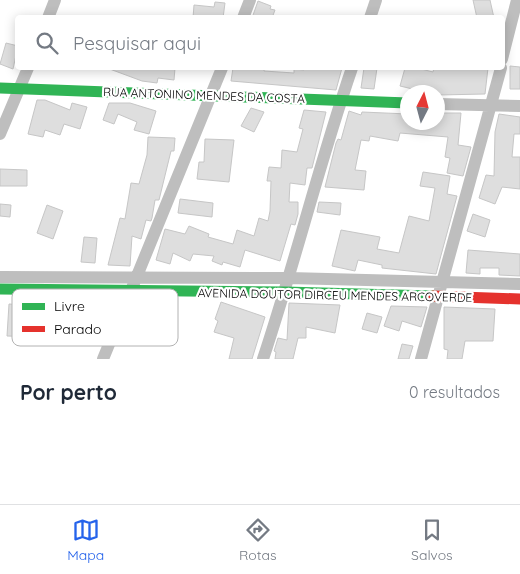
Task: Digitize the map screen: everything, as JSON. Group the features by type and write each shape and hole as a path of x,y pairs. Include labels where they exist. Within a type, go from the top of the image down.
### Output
{"street":[{"path":"49,15 55,0"},
{"path":"244,15 250,0"},
{"path":"371,15 376,0"},
{"path":"517,0 520,3"},
{"path":"505,47 517,0"},
{"path":"0,134 27,70"},
{"path":"131,289 221,70"},
{"path":"263,359 285,292 340,101 351,70"},
{"path":"422,359 492,106 500,70"},
{"name":"RUA ANTONINO MENDES DA COSTA","path":"0,88 210,94 400,103"},
{"path":"445,104 520,106"},
{"name":"AVENIDA DOUTOR DIRCEU MENDES ARCOVERDE","path":"0,277 289,278 520,284"},
{"name":"AVENIDA DOUTOR DIRCEU MENDES ARCOVERDE","path":"178,291 520,298"},
{"path":"103,359 108,346"}],"building":[{"path":"473,0 490,0 493,15 476,15"},
{"path":"258,1 271,6 270,9 275,10 273,15 253,15"},
{"path":"215,2 225,3 223,15 193,15 194,5 214,7"},
{"path":"6,43 15,45 13,69 0,64"},
{"path":"510,66 520,67 520,89 510,89"},
{"path":"112,70 175,70 174,80 158,78 157,83 142,81"},
{"path":"233,70 264,70 294,73 294,70 341,70 336,90 231,81"},
{"path":"364,70 377,70 374,89 361,88"},
{"path":"404,70 433,72 434,70 488,70 485,94 445,95 445,85 400,85"},
{"path":"37,100 45,100 70,110 72,103 87,107 80,129 64,124 60,135 45,130 43,137 28,134"},
{"path":"109,103 130,103 156,111 149,134 134,130 137,122 118,114 114,124 103,120"},
{"path":"251,108 264,112 254,132 241,126"},
{"path":"304,110 326,112 312,168 307,168 305,185 290,183 289,202 298,202 298,214 295,225 291,224 280,261 245,250 240,267 223,262 222,265 212,261 214,256 193,254 190,261 173,253 170,264 156,260 165,229 185,234 189,226 209,234 208,237 233,244 237,230 254,236 259,218 268,221 271,181 267,181 269,167 281,168 282,150 297,152 303,129 299,128"},
{"path":"349,111 361,115 362,112 400,114 400,130 445,130 445,113 461,113 458,145 471,147 463,176 447,173 450,158 445,157 448,137 400,133 398,141 370,136 369,141 361,140 355,170 366,171 364,190 325,187 336,143 338,139 341,140"},
{"path":"499,114 520,117 520,134 514,134 512,157 520,157 520,189 502,187 495,204 479,198 486,175 494,176 495,132"},
{"path":"148,137 175,138 174,151 171,151 159,200 155,200 151,221 146,220 141,239 132,236 130,266 108,265 120,218 125,219 131,183 139,184 147,155"},
{"path":"205,139 234,140 229,182 197,179 199,162 204,162"},
{"path":"0,169 27,170 27,186 0,186"},
{"path":"423,172 450,176 447,194 457,196 436,274 382,268 382,265 358,260 355,271 332,266 341,230 380,237 377,249 399,253 409,216 429,221 435,188 420,186"},
{"path":"180,199 213,203 212,217 178,213"},
{"path":"319,202 341,203 340,215 317,212"},
{"path":"0,204 11,205 10,217 0,216"},
{"path":"47,205 63,211 53,239 37,233"},
{"path":"473,214 490,220 485,237 467,231"},
{"path":"84,237 97,238 95,263 81,262"},
{"path":"468,250 520,254 520,276 499,275 499,268 480,268 480,274 466,273"},
{"path":"221,302 265,317 252,359 229,359 234,338 214,332 218,321 215,319"},
{"path":"289,303 340,305 335,333 306,327 306,338 298,338 293,359 275,359 276,352 274,351 278,338 287,340"},
{"path":"9,304 12,304 12,336 7,336"},
{"path":"391,306 427,307 421,327 402,321 399,331 384,326"},
{"path":"444,307 495,309 493,341 465,341 462,359 447,359 448,350 444,349"},
{"path":"367,313 382,317 377,333 362,329"},
{"path":"402,344 413,346 409,359 398,359"}],"traffic: fast":[{"path":"0,88 400,103"},
{"path":"0,289 12,289"},
{"path":"178,291 433,296"}],"traffic: jam":[{"path":"433,296 520,299"}]}
